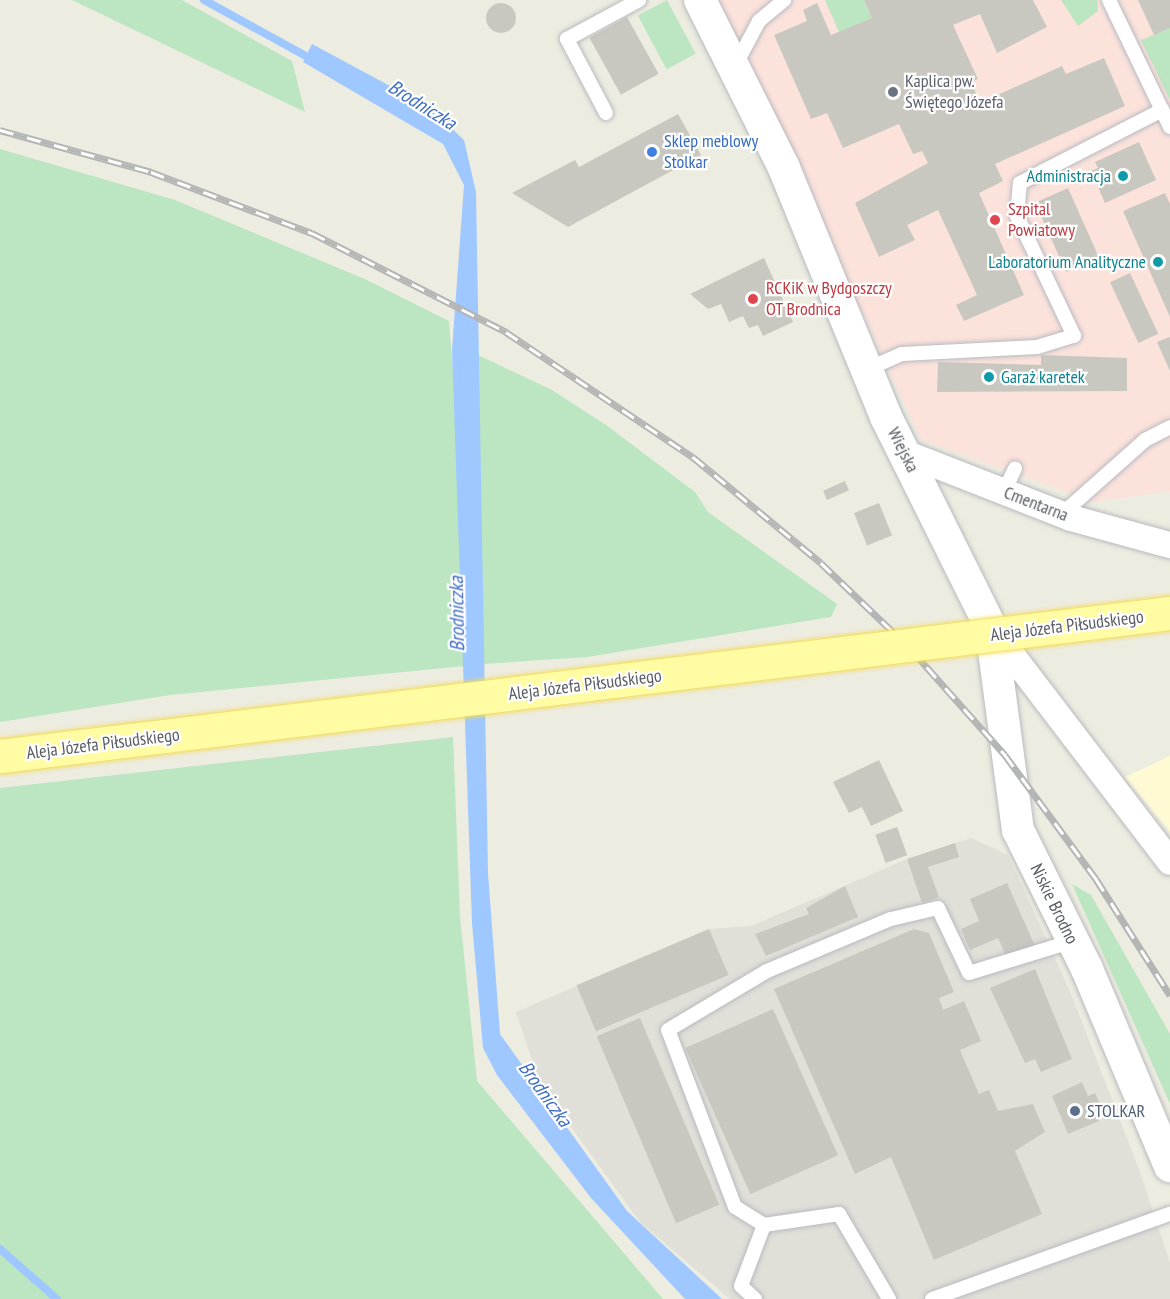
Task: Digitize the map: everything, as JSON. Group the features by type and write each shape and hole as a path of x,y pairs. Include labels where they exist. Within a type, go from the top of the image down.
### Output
{"main road":[{"name":"Aleja Józefa Piłsudskiego","path":"0,756 1170,614"}],"street":[{"name":"Wiejska","path":"700,0 735,66 905,453 991,628 1170,862"},
{"name":"Cmentarna","path":"905,453 1062,514 1170,545"},
{"name":"Niskie Brodno","path":"991,628 1018,830 1073,941 1170,1166"}],"lane":[{"path":"606,113 567,39 639,0"},
{"path":"735,66 759,21 784,0"},
{"path":"1109,0 1170,127"},
{"path":"868,369 902,354 1037,347 1074,336 1017,216 1020,183 1162,110"},
{"path":"1062,514 1145,440 1170,427"},
{"path":"1004,492 1015,468"},
{"path":"889,1299 838,1214 764,1225 735,1207 668,1030 767,971 891,919 938,908 969,973 1073,941"},
{"path":"932,1299 1170,1214"},
{"path":"754,1299 741,1286 764,1225"}],"shaded area":[{"name":"Szpital Powiatowy","path":"718,0 1170,0 1170,491 1094,502 921,440"},
{"path":"1170,756 1170,832 1125,777"},
{"name":"STOLKAR","path":"971,838 1008,855 1070,991 1140,1172 1170,1263 1170,1299 730,1299 640,1222 540,1084 516,1012 709,929 751,926 907,859"}],"green space":[{"path":"72,0 182,0 292,61 305,112"},
{"path":"667,0 696,54 667,69 638,15"},
{"path":"825,0 864,0 872,18 839,32"},
{"path":"1061,0 1097,0 1098,11 1078,26"},
{"path":"1170,28 1170,100 1141,40"},
{"path":"0,149 175,200 367,280 449,321 461,478 464,666 170,695 0,722"},
{"path":"478,355 552,390 606,425 695,492 708,512 837,604 831,617 587,657 483,664"},
{"path":"453,737 460,917 477,1081 663,1299 0,1299 0,788"},
{"path":"1072,884 1091,895 1170,1034 1170,1104"}],"water":[{"path":"312,44 429,107 464,140 476,192 488,873 500,1034 627,1211 722,1299 685,1299 591,1198 497,1075 483,1048 472,923 452,350 464,185 443,144 303,62"}],"building":[{"path":"864,0 1033,0 1047,27 997,53 980,14 953,25 978,79 971,82 980,103 1062,66 1066,74 1104,58 1125,106 995,164 1003,181 979,193 1024,295 964,321 956,305 977,295 938,210 907,225 915,240 879,257 855,203 928,163 922,151 913,154 899,124 843,148 827,113 811,119 774,35 807,21 803,10 817,3 831,35 872,18"},
{"path":"1138,0 1170,0 1170,28 1154,35"},
{"path":"501,3 512,7 516,18 512,29 501,33 490,29 486,18 490,7"},
{"path":"627,17 659,74 621,95 589,38"},
{"path":"678,114 701,155 568,227 512,193 575,160 579,167"},
{"name":"Administracja","path":"1139,142 1156,180 1105,203 1091,171 1098,168 1095,162"},
{"path":"1068,188 1099,257 1066,272 1035,203"},
{"name":"Laboratorium Analityczne","path":"1165,193 1170,204 1170,317 1123,211"},
{"path":"764,258 793,322 763,336 758,325 749,328 743,316 729,322 721,304 708,309 690,294"},
{"path":"1130,273 1158,334 1138,343 1110,282"},
{"path":"1170,337 1170,371 1157,342"},
{"path":"1041,355 1127,358 1127,391 937,392 938,362 1041,365"},
{"path":"845,481 849,490 827,500 823,491"},
{"path":"879,503 892,535 867,546 854,513"},
{"path":"879,760 903,811 871,826 862,807 849,813 833,782"},
{"path":"897,827 907,855 886,863 875,835"},
{"path":"955,843 959,857 928,867 939,897 922,903 907,859"},
{"path":"1007,883 1035,946 1007,958 998,938 970,950 961,929 979,921 970,899"},
{"path":"845,886 858,917 766,956 755,934 809,914 806,908"},
{"path":"709,929 729,975 596,1031 576,985"},
{"path":"914,929 929,933 954,992 939,998 943,1010 964,1001 981,1041 960,1050 979,1094 989,1090 998,1111 1033,1104 1045,1132 1015,1151 1042,1214 934,1260 891,1157 855,1174 774,989"},
{"path":"1035,969 1072,1059 1041,1072 1035,1059 1025,1063 990,988"},
{"path":"773,1009 838,1155 750,1194 685,1048"},
{"path":"640,1018 719,1205 676,1223 597,1036"},
{"path":"1082,1082 1088,1096 1095,1093 1100,1104 1093,1107 1099,1121 1068,1134 1052,1096"}],"waterway":[{"name":"Brodniczka","path":"204,0 313,60"},
{"path":"0,1249 57,1299"}],"railway":[{"path":"0,130 151,172 312,233 506,332 693,457 821,563 908,646 1005,755 1096,879 1170,995"}],"place":[{"name":"Kaplica pw. Świętego Józefa","path":"893,92"},
{"name":"Sklep meblowy Stolkar","path":"652,152"},
{"name":"Administracja","path":"1123,176"},
{"name":"Szpital Powiatowy","path":"995,220"},
{"name":"Laboratorium Analityczne","path":"1158,262"},
{"name":"RCKiK w Bydgoszczy OT Brodnica","path":"753,299"},
{"name":"Garaż karetek","path":"989,377"},
{"name":"STOLKAR","path":"1075,1111"}]}
